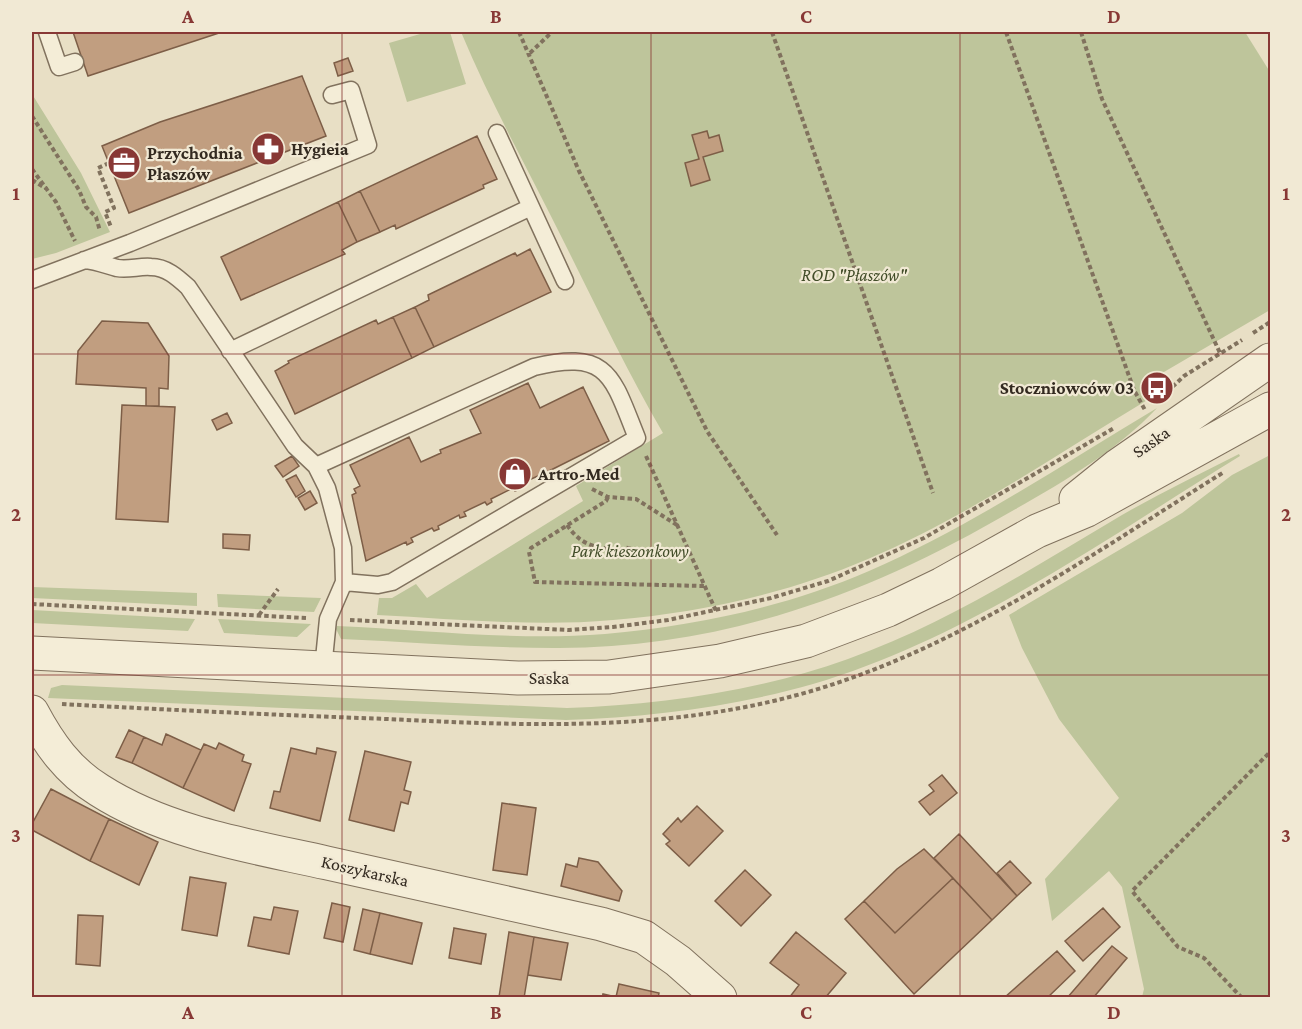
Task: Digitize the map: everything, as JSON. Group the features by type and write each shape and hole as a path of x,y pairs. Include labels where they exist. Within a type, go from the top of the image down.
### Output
{"street":[{"name":"Saska","path":"1037,531 1117,466 1270,360"},
{"name":"Saska","path":"32,653 323,669 566,678 644,673 720,662 806,641 888,610 960,575 1037,531 1087,510 1270,409"},
{"name":"Koszykarska","path":"32,712 57,755 75,773 98,790 146,815 246,845 601,924 644,937 678,961 720,998"}],"lane":[{"path":"47,32 59,67 75,62"},
{"path":"32,280 119,247 368,145 351,90 332,95"},
{"path":"496,133 565,281"},
{"path":"230,351 531,207"},
{"path":"84,260 134,269 151,266 169,271 188,287 295,446 316,466 327,488 343,548 344,582 328,619 323,669"},
{"path":"316,466 534,367 574,360 591,362 615,384 637,438 392,582 367,585 344,582"}],"path":[{"path":"519,32 579,171 707,431 777,535"},
{"path":"530,53 552,32"},
{"path":"772,32 933,493"},
{"path":"1006,32 1134,390 1145,410"},
{"path":"1081,32 1102,99 1221,353"},
{"path":"32,116 79,190 86,207 96,217 103,238"},
{"path":"109,164 98,168 114,208 105,212 119,247"},
{"path":"32,169 47,189 84,260"},
{"path":"32,180 47,189"},
{"path":"1160,398 1184,376 1270,322"},
{"path":"1135,416 1152,406"},
{"path":"32,604 569,630 624,626 716,611 828,581 877,561 967,515 1115,428"},
{"path":"646,458 716,611"},
{"path":"575,476 581,483 608,497 636,499 678,526"},
{"path":"608,497 606,501 531,548 529,552 535,582 704,586"},
{"path":"567,525 577,539 584,544 628,551"},
{"path":"627,558 629,544"},
{"path":"258,615 278,589"},
{"path":"1242,998 1204,958 1178,947 1132,891 1270,752"}],"green space":[{"path":"427,32 450,32 466,84 407,102 389,43"},
{"name":"ROD \"Płaszów\"","path":"461,32 1245,32 1270,72 1270,310 1140,386 1149,399 1011,484 905,542 807,582 711,607 613,620 525,623 377,615 379,598 392,598 416,584 427,598 583,501 576,486 663,433 511,138"},
{"path":"32,94 81,173 110,232 56,253 32,259"},
{"path":"1157,408 1140,425 1102,455 998,519 893,573 785,614 672,639 614,646 528,648 341,639 336,629 337,626 471,634 572,636 673,626 773,605 838,584 907,554 1016,494"},
{"path":"1239,454 1240,456 1086,553 980,614 926,641 870,664 813,684 752,699 690,710 566,720 48,698 51,688 62,685 567,708 674,700 745,688 848,659 920,629 989,593 1165,491"},
{"path":"1270,455 1270,997 1142,997 1144,989 1122,887 1109,871 1052,921 1045,879 1119,798 1059,719 1022,648 1009,615 1182,513 1232,475"},
{"path":"32,587 197,593 197,606 32,598"},
{"path":"217,594 321,598 314,612 218,607"},
{"path":"32,610 195,619 188,631 32,623"},
{"path":"218,619 311,624 297,637 224,633"}],"building":[{"path":"73,32 222,32 88,76"},
{"path":"348,58 353,71 338,76 334,63"},
{"path":"302,76 326,136 129,213 102,146 160,122"},
{"path":"707,131 709,138 719,135 723,151 703,157 710,180 691,186 685,163 699,159 692,135"},
{"path":"477,136 497,179 483,185 484,188 396,229 395,225 380,232 360,191"},
{"path":"360,191 380,232 357,242 338,202"},
{"path":"338,202 357,242 342,250 345,254 241,300 221,257"},
{"path":"530,249 551,292 434,347 415,307 429,300 428,295 515,253 517,256"},
{"path":"415,307 434,347 412,358 393,317"},
{"path":"393,317 412,358 295,414 275,371 289,363 288,361 376,320 378,324"},
{"path":"102,321 148,323 169,356 168,389 159,388 159,406 146,406 146,388 76,384 78,351"},
{"path":"528,383 540,408 583,387 609,441 545,473 546,476 542,478 540,475 518,485 520,489 515,491 513,488 491,499 492,502 487,505 485,502 464,512 466,516 460,518 459,515 438,526 439,529 434,531 432,528 411,538 413,542 407,545 406,542 366,561 352,495 356,493 354,489 360,486 350,465 409,437 421,462 441,453 440,450 481,433 470,410"},
{"path":"122,405 175,407 168,522 116,519"},
{"path":"227,413 232,423 217,430 212,420"},
{"path":"292,456 299,466 283,477 275,466"},
{"path":"296,475 305,491 296,497 286,480"},
{"path":"310,491 317,503 305,510 298,498"},
{"path":"223,534 250,535 249,550 223,548"},
{"path":"129,730 144,737 132,763 116,757"},
{"path":"166,734 201,750 183,788 132,763 144,737 162,745"},
{"path":"219,743 244,755 242,761 251,764 234,811 183,788 204,744 216,749"},
{"path":"291,748 316,754 317,748 336,752 320,821 270,808 274,791 280,792"},
{"path":"365,751 411,762 404,790 411,792 408,804 401,802 394,831 349,820"},
{"path":"942,775 957,793 930,815 919,802 934,791 929,785"},
{"path":"51,789 109,819 90,861 32,830 32,824"},
{"path":"502,803 536,808 527,875 493,870"},
{"path":"697,806 723,831 689,866 666,844 670,841 663,834 678,818 681,822"},
{"path":"109,819 158,842 139,885 90,861"},
{"path":"959,834 1017,896 992,920 934,858"},
{"path":"924,849 953,878 895,933 864,901 897,869"},
{"path":"579,858 598,862 622,891 619,901 561,886 566,864 577,867"},
{"path":"1010,861 1031,883 1017,896 997,873"},
{"path":"745,870 771,895 741,926 715,901"},
{"path":"190,877 226,883 217,936 182,930"},
{"path":"953,878 992,920 914,994 845,919 864,901 895,933"},
{"path":"332,903 350,907 343,942 324,938"},
{"path":"274,907 298,911 289,954 248,946 254,917 271,920"},
{"path":"1103,908 1120,927 1083,961 1065,941"},
{"path":"363,909 380,913 370,954 354,950"},
{"path":"380,913 422,923 412,964 370,954"},
{"path":"78,915 103,916 100,966 76,964"},
{"path":"454,928 486,934 481,964 449,958"},
{"path":"509,932 534,937 524,998 499,997"},
{"path":"796,932 846,973 825,998 789,998 799,985 770,963"},
{"path":"534,937 568,943 561,980 528,975"},
{"path":"1112,946 1127,958 1093,998 1067,998"},
{"path":"1057,951 1075,971 1047,998 1004,998"},
{"path":"619,984 659,993 658,998 602,998 603,994 616,997"}],"place":[{"name":"Hygieia","path":"268,149"},
{"name":"Przychodnia Płaszów","path":"124,163"},
{"name":"Stoczniowców 03","path":"1157,388"},
{"name":"Artro-Med","path":"515,474"}],"park label":[{"name":"Park kieszonkowy","path":"630,551"}]}
